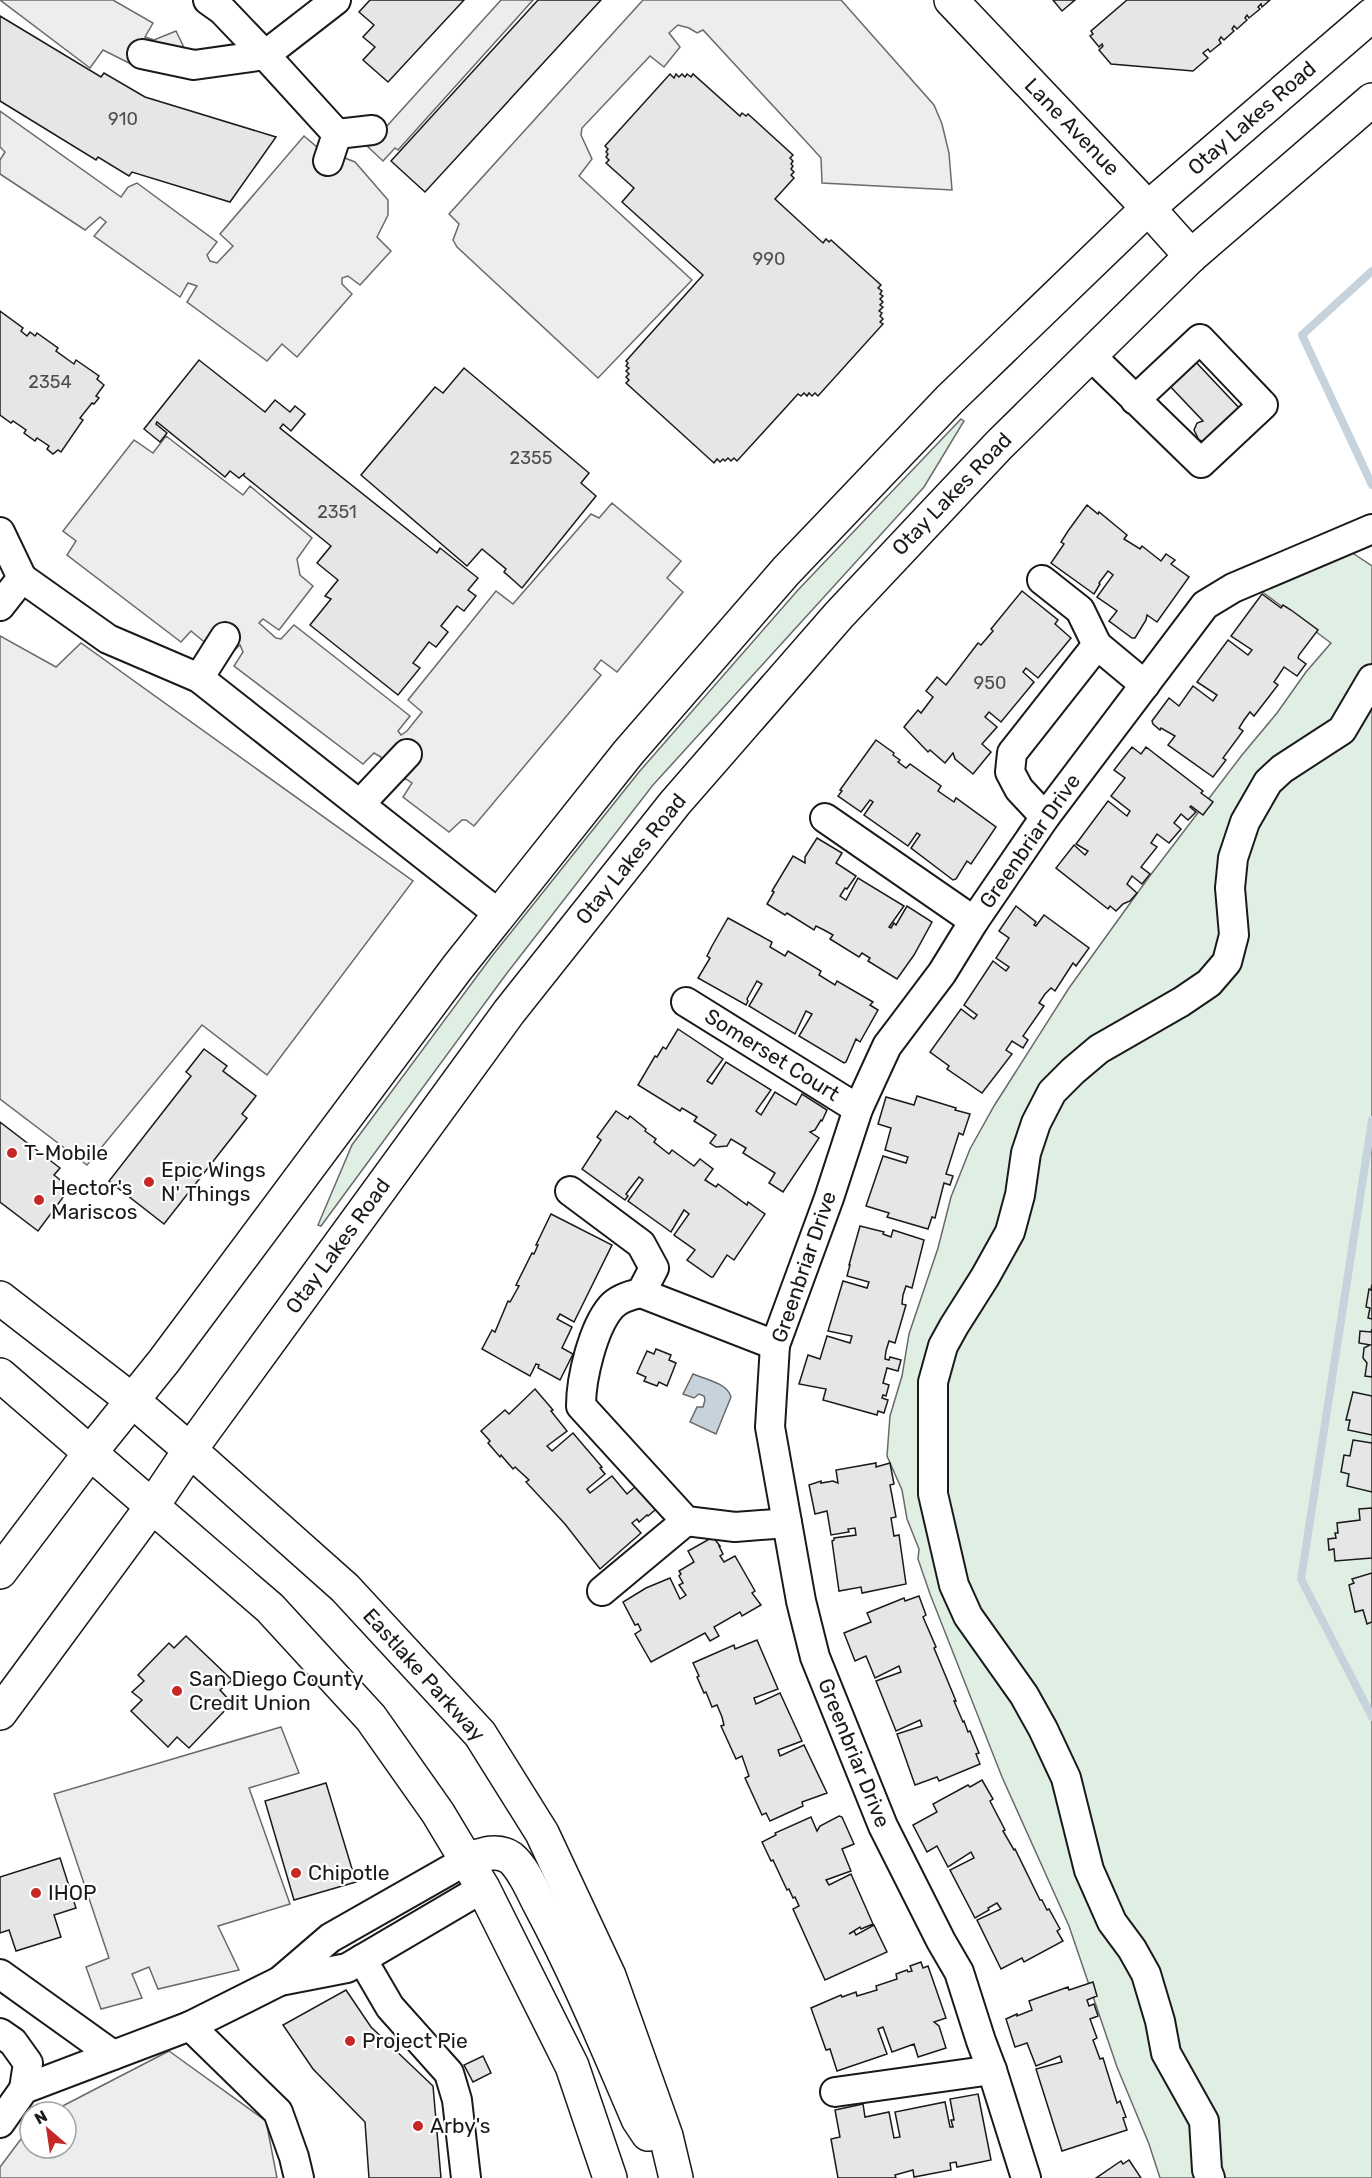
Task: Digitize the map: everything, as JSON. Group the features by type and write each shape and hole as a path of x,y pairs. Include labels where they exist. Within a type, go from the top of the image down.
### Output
{"main road":[{"name":"Lane Avenue","path":"951,0 1191,256"},
{"name":"Otay Lakes Road","path":"0,1572 90,1453 133,1401 457,968 628,753 786,571 950,399 1148,208 1372,15"},
{"name":"Otay Lakes Road","path":"0,1713 509,1012 675,803 839,615 999,445 1191,256 1372,100"},
{"name":"Eastlake Parkway","path":"0,1298 133,1401 345,1588 480,1734 542,1833 609,1976 666,2136 675,2175"},
{"path":"0,1375 270,1608 371,1718 438,1813 483,1888 572,2066 610,2178"},
{"path":"467,1860 490,1852 501,1853 512,1859 522,1872 563,1948 638,2119 675,2175"}],"street":[{"path":"208,0 222,10 265,55 333,147 372,129"},
{"path":"142,54 194,65 265,55 336,0"},
{"path":"1090,355 1135,400"},
{"name":"Greenbriar Drive","path":"1026,2178 959,1972 883,1826 815,1657 801,1601 770,1427 775,1345 829,1198 858,1109 888,1047 942,973 974,921 1045,817 1205,605 1233,588 1372,529"},
{"path":"0,532 22,578 108,639 199,678 500,915"},
{"path":"0,606 22,578"},
{"path":"1042,580 1080,610 1096,645 1145,686"},
{"path":"199,678 225,637"},
{"path":"1045,817 1019,789 1010,772 1012,753 1096,645"},
{"path":"1210,2178 1207,2170 1204,2121 1166,2053 1160,2021 1146,1974 1132,1949 1112,1922 1089,1870 1066,1778 1024,1695 968,1616 954,1585 933,1494 933,1382 944,1346 954,1326 1010,1232 1020,1195 1026,1153 1036,1123 1052,1092 1099,1049 1181,1002 1209,983 1227,962 1234,935 1230,888 1233,858 1249,813 1268,782 1282,769 1342,730 1372,679"},
{"path":"360,804 406,754"},
{"path":"825,818 974,921"},
{"name":"Somerset Court","path":"686,1002 858,1109"},
{"path":"570,1191 641,1244 654,1268 641,1293"},
{"path":"775,1345 641,1293 629,1296 612,1305 600,1325 583,1378 581,1406 686,1521 735,1527 787,1523"},
{"path":"602,1591 686,1521"},
{"path":"24,2089 190,2026 280,1981 330,1938 467,1860"},
{"path":"280,1981 347,1968 483,1888"},
{"path":"362,1959 390,2007 449,2073 457,2100 466,2178"},
{"path":"0,1974 113,2055"},
{"path":"190,2026 278,2112 299,2178"},
{"path":"0,2033 12,2042 28,2063 24,2089 0,2123"},
{"path":"835,2092 992,2070"}],"green space":[{"path":"961,419 964,421 924,487 653,785 507,973 321,1226 318,1225 352,1145 492,956 639,772 798,590"},
{"path":"1351,552 1372,566 1372,2178 1160,2178 1149,2144 1117,2067 1069,1926 1002,1777 930,1594 918,1559 919,1549 907,1519 902,1490 887,1456 890,1416 902,1376 909,1334 938,1248 951,1197 970,1149 994,1106 1069,988 1149,877 1277,713 1306,672 1331,643 1261,591"}],"shaded area":[{"path":"0,0 113,0 153,23 145,37 154,40 176,31 189,58 154,69 137,67 103,50 90,68"},
{"path":"501,0 533,0 398,150 395,148 383,161 368,147"},
{"path":"643,0 841,0 934,105 942,124 949,153 952,190 822,183 821,158 812,148 703,30 697,33 678,25 669,33 680,47 664,67 650,56 582,128 581,135 592,159 579,176 692,280 598,378 457,247 453,240 459,224 449,214"},
{"path":"0,111 121,197 128,187 137,183 217,242 207,255 210,261 217,263 233,246 220,234 304,136 317,147 355,162 388,200 388,215 377,237 391,251 360,285 348,276 342,278 342,284 352,294 297,357 282,344 267,361 187,302 197,286 188,283 180,297 94,236 106,222 100,217 85,230 0,174 0,160 5,152 0,147"},
{"path":"166,436 243,495 250,486 312,538 297,559 300,575 313,586 279,630 263,619 259,623 276,638 281,639 294,625 410,716 398,731 401,735 422,712 408,700 496,591 513,604 591,514 599,518 612,503 681,561 667,578 683,592 617,672 601,660 594,669 601,675 474,826 462,820 449,832 403,797 412,783 406,779 402,780 381,761 381,757 374,753 363,764 234,666 243,652 240,645 225,659 191,631 181,642 67,555 76,541 63,531 134,440 153,453"},
{"path":"0,636 56,667 81,643 413,881 267,1075 202,1025 87,1165 0,1099"},
{"path":"693,1374 725,1388 731,1397 716,1434 690,1422 697,1407 703,1407 705,1400 704,1396 699,1394 694,1398 683,1394"},
{"path":"281,1727 299,1773 249,1788 290,1904 218,1926 239,1970 158,1989 149,1967 132,1974 142,1998 101,2009 86,1967 109,1958 54,1794"},
{"path":"169,2051 266,2121 277,2178 0,2178 0,2167 18,2143 18,2160 78,2160 78,2100 74,2100"}],"building":[{"path":"370,0 464,0 388,82 363,60 375,47 363,37 374,25 359,12"},
{"path":"538,0 601,0 425,192 391,161"},
{"path":"1053,0 1075,0 1062,11"},
{"path":"1127,0 1270,0 1262,7 1261,4 1258,7 1260,9 1249,18 1247,15 1245,18 1247,20 1237,29 1234,26 1232,29 1234,31 1224,40 1221,37 1219,40 1221,43 1210,52 1208,49 1203,53 1208,58 1193,71 1111,64 1099,50 1102,44 1099,47 1090,36 1093,34 1091,31"},
{"path":"0,16 101,77 104,73 145,97 276,137 230,202 132,172 129,176 98,157 96,160 0,101"},
{"path":"670,74 674,78 676,74 679,77 682,74 685,77 687,74 691,77 693,74 740,116 742,113 746,116 748,114 793,155 790,158 793,161 791,169 794,172 791,175 794,178 775,199 823,243 826,239 829,242 831,240 881,285 878,288 882,291 880,294 883,296 880,299 883,302 880,305 883,307 879,311 883,319 880,322 883,324 818,396 815,393 812,396 809,393 807,396 804,393 801,396 798,394 737,461 734,458 731,461 728,458 720,462 717,459 714,463 626,383 629,380 626,377 629,374 626,371 629,368 626,366 628,363 626,361 703,275 622,202 634,188 606,163 609,160 606,157 608,149 605,146"},
{"path":"0,311 23,328 21,331 27,336 30,332 35,336 37,333 58,348 56,351 74,364 76,360 99,376 97,379 104,385 96,396 99,398 80,418 83,420 61,452 58,450 53,454 47,449 49,446 37,438 35,441 24,433 26,430 0,415"},
{"path":"1192,358 1243,412 1205,442 1199,440 1194,430 1197,423 1203,421 1166,382"},
{"path":"199,360 265,412 275,400 290,412 295,406 305,414 291,431 283,424 280,428 437,553 440,548 478,578 468,590 476,596 464,611 457,606 441,626 448,632 436,647 429,642 413,663 420,668 398,695 310,625 331,599 325,596 338,580 317,563 331,546 243,475 245,473 239,478 230,471 225,477 157,422 156,424 167,433 160,442 144,429"},
{"path":"464,368 589,473 581,483 596,496 522,588 504,572 506,569 482,549 467,566 361,475 435,387 443,393"},
{"path":"1087,505 1127,535 1124,539 1140,549 1142,546 1161,561 1166,554 1175,560 1171,564 1189,577 1157,622 1147,615 1135,638 1109,621 1117,611 1097,597 1113,575 1108,571 1094,594 1051,563 1064,544 1061,542"},
{"path":"1022,591 1058,620 1055,624 1071,638 1038,678 1026,668 1023,672 1034,682 1001,722 989,712 985,717 997,727 982,744 991,752 973,774 955,759 953,753 945,763 930,750 928,752 904,727 918,710 921,713 933,697 926,691 937,677 946,685 978,643 981,645 993,631 991,629"},
{"path":"1262,594 1281,608 1283,605 1291,610 1318,630 1299,655 1298,658 1306,664 1297,676 1284,667 1274,682 1278,685 1254,716 1250,712 1244,720 1239,728 1243,731 1223,758 1226,760 1213,777 1168,745 1175,736 1161,728 1160,730 1152,721 1169,698 1179,706 1193,686 1213,701 1217,695 1197,682 1228,640 1248,655 1252,650 1231,636"},
{"path":"876,740 894,753 893,755 900,760 898,762 906,768 910,764 941,786 938,791 954,802 956,798 996,827 971,864 967,861 956,879 953,880 911,848 920,835 917,833 908,846 864,815 873,802 870,800 861,812 838,796"},
{"path":"1132,747 1141,754 1146,747 1203,791 1201,793 1213,802 1203,815 1191,806 1196,812 1188,820 1181,814 1174,823 1181,829 1169,843 1157,834 1151,843 1157,847 1141,867 1150,874 1142,884 1132,876 1127,884 1137,893 1116,911 1110,906 1108,909 1056,868 1074,845 1085,855 1088,851 1076,844 1108,801 1127,816 1130,811 1111,796 1125,778 1114,770"},
{"path":"817,838 842,853 836,863 856,876 840,896 846,900 858,878 904,906 889,927 891,928 894,923 896,925 907,906 932,922 914,955 897,979 868,961 870,958 862,953 859,957 830,939 833,935 816,926 814,930 787,913 785,915 767,904 793,856 805,863 805,857"},
{"path":"1016,906 1036,922 1034,925 1036,926 1044,915 1089,948 1076,966 1073,963 1055,991 1051,988 1045,994 1039,1003 1044,1006 1023,1036 1028,1040 1023,1048 1012,1041 1006,1050 1012,1054 982,1093 947,1069 949,1066 930,1052 961,1009 974,1019 977,1015 964,1005 993,961 1006,971 1009,967 996,958 1009,938 999,931"},
{"path":"728,918 772,942 770,947 785,956 788,951 821,971 819,975 835,985 837,981 873,1002 870,1005 878,1010 860,1042 856,1039 846,1062 844,1063 799,1036 812,1014 806,1011 795,1034 749,1006 762,984 757,981 746,1005 698,978"},
{"path":"678,1029 723,1059 707,1081 712,1084 726,1062 771,1090 756,1111 761,1115 775,1092 796,1105 802,1094 827,1110 822,1121 815,1130 810,1132 819,1138 783,1192 769,1183 775,1173 743,1153 746,1148 731,1139 727,1146 716,1147 710,1143 716,1135 694,1121 697,1117 682,1108 680,1111 638,1085 655,1056 657,1057 663,1047 666,1049"},
{"path":"204,1049 227,1066 223,1071 256,1096 242,1114 247,1118 164,1224 109,1181 191,1076 186,1072"},
{"path":"917,1096 970,1114 963,1135 959,1133 946,1174 953,1176 950,1185 944,1183 935,1218 932,1217 928,1229 887,1217 889,1213 866,1206 883,1156 906,1163 908,1157 885,1150 891,1128 878,1124 886,1097 914,1105"},
{"path":"616,1111 628,1119 630,1116 656,1139 654,1142 669,1154 672,1150 694,1166 700,1159 713,1169 705,1180 716,1187 718,1184 747,1205 748,1202 765,1214 734,1260 727,1255 713,1277 687,1260 695,1250 674,1235 689,1214 684,1210 671,1232 628,1201 643,1180 639,1177 626,1194 628,1196 625,1200 582,1169 601,1140 597,1137"},
{"path":"0,1122 60,1168 54,1175 70,1188 38,1231 0,1202"},
{"path":"551,1214 612,1245 574,1322 560,1314 557,1319 572,1327 562,1348 573,1354 560,1380 538,1368 539,1365 536,1364 530,1376 482,1349 492,1330 495,1332 508,1301 510,1302 519,1286 516,1285 532,1253 534,1254"},
{"path":"860,1226 884,1232 883,1234 891,1237 893,1230 924,1240 912,1288 906,1286 903,1295 902,1304 906,1305 895,1343 889,1341 886,1351 885,1359 889,1360 890,1357 901,1360 898,1371 887,1368 883,1383 889,1385 886,1396 883,1395 882,1398 888,1400 884,1413 878,1411 877,1415 823,1400 826,1389 799,1384 808,1355 820,1359 827,1336 850,1343 852,1336 828,1331 843,1281 867,1288 869,1282 847,1276"},
{"path":"1372,1284 1372,1319 1368,1318 1370,1308 1366,1307"},
{"path":"1372,1329 1372,1377 1365,1376 1367,1363 1363,1358 1364,1348 1370,1345 1359,1343 1360,1331 1371,1332"},
{"path":"656,1349 671,1355 669,1360 676,1363 667,1386 659,1382 657,1386 644,1381 646,1377 637,1373 647,1351 654,1354"},
{"path":"535,1389 567,1431 547,1446 552,1451 573,1433 602,1467 600,1468 605,1474 587,1489 590,1493 612,1476 627,1494 636,1486 655,1508 639,1522 637,1519 632,1523 641,1533 600,1569 565,1524 526,1482 529,1480 515,1467 513,1469 501,1455 500,1457 481,1431 505,1410 509,1414"},
{"path":"1353,1392 1372,1396 1372,1435 1348,1430 1350,1420 1346,1420"},
{"path":"1353,1440 1372,1443 1372,1492 1347,1486 1349,1474 1341,1472 1344,1455 1350,1456"},
{"path":"876,1463 876,1467 890,1463 894,1484 890,1485 896,1517 891,1518 894,1536 899,1535 906,1584 862,1593 861,1587 839,1591 832,1541 834,1538 856,1535 855,1528 848,1529 849,1532 831,1535 827,1511 815,1514 809,1485 821,1481 821,1483 833,1481 838,1483 836,1470"},
{"path":"1372,1508 1372,1558 1335,1561 1334,1549 1329,1550 1328,1539 1336,1538 1337,1523 1360,1520 1359,1509"},
{"path":"713,1537 720,1546 723,1554 720,1556 724,1562 735,1556 755,1591 752,1593 761,1605 742,1616 740,1612 714,1627 719,1636 710,1641 705,1633 651,1662 635,1634 641,1630 638,1624 635,1625 623,1602 646,1588 670,1578 680,1599 686,1595 679,1585 683,1583 679,1571 694,1562 688,1551"},
{"path":"1372,1573 1372,1622 1367,1624 1363,1610 1355,1612 1349,1585 1354,1583 1352,1579"},
{"path":"919,1596 926,1615 923,1617 936,1647 934,1648 963,1722 968,1732 970,1731 979,1753 976,1754 980,1764 939,1781 937,1777 915,1785 897,1734 922,1726 920,1720 896,1731 876,1681 901,1672 899,1666 875,1678 866,1656 855,1661 844,1633 871,1622 867,1613 904,1598 905,1601"},
{"name":"San Diego County Credit Union","path":"186,1636 232,1680 220,1690 232,1703 189,1748 177,1737 168,1747 131,1711 142,1700 132,1692 144,1681 138,1675 169,1643 174,1648"},
{"path":"757,1640 778,1689 754,1698 756,1704 780,1693 802,1741 778,1750 780,1756 804,1745 827,1793 802,1802 803,1806 770,1821 766,1813 762,1815 745,1778 749,1776 742,1756 736,1759 721,1726 724,1725 717,1705 712,1707 706,1692 704,1693 693,1663 734,1645 735,1649"},
{"path":"982,1780 993,1799 990,1801 1005,1830 1003,1831 1015,1849 1040,1900 1047,1910 1049,1909 1060,1929 1057,1931 1063,1941 1024,1962 1022,1958 1001,1969 977,1920 1001,1909 997,1903 975,1918 950,1870 974,1858 971,1852 948,1867 937,1846 927,1852 913,1825 937,1812 933,1804"},
{"path":"326,1783 356,1882 294,1900 265,1801"},
{"path":"839,1816 842,1817 854,1844 842,1849 851,1871 826,1880 829,1885 851,1874 873,1924 861,1929 860,1927 849,1934 854,1931 856,1935 874,1925 887,1952 825,1980 793,1909 799,1906 795,1897 793,1898 789,1889 787,1890 762,1842 776,1835 775,1833 811,1817 817,1831 820,1826"},
{"name":"IHOP","path":"60,1858 76,1908 54,1915 61,1937 16,1951 9,1930 0,1933 0,1877"},
{"path":"921,1962 923,1968 928,1966 946,2018 934,2022 939,2026 946,2048 918,2057 914,2044 892,2052 883,2027 878,2029 887,2054 837,2071 830,2049 826,2050 811,2008 841,1995 842,1997 856,1992 857,1996 877,1990 876,1986 897,1979 896,1974 907,1970 912,1971 910,1966"},
{"path":"1093,1982 1097,1996 1087,2000 1089,2006 1094,2004 1098,2016 1090,2019 1097,2038 1093,2040 1100,2059 1103,2058 1117,2103 1120,2101 1126,2117 1123,2118 1127,2130 1062,2151 1036,2069 1062,2062 1060,2056 1036,2066 1027,2043 1015,2047 1006,2019 1032,2010 1029,2001 1068,1987 1069,1990"},
{"path":"346,1990 371,2027 433,2086 441,2178 369,2178 365,2122 313,2069 283,2025"},
{"path":"483,2056 491,2073 473,2082 464,2065"},
{"path":"978,2094 991,2160 957,2167 956,2162 950,2163 951,2170 914,2177 913,2170 895,2175 896,2178 838,2178 831,2139 840,2137 835,2110 863,2104 865,2117 889,2112 894,2138 900,2137 895,2112 945,2102 950,2127 953,2127 950,2099"},
{"path":"1129,2160 1141,2178 1096,2178 1121,2161 1123,2164"}],"waterway":[{"path":"1372,271 1302,335 1372,485"},
{"path":"1372,1120 1301,1579 1372,1717"}],"place":[{"name":"T-Mobile","path":"12,1153"},
{"name":"Epic Wings N' Things","path":"149,1182"},
{"name":"Hector's Mariscos","path":"39,1200"},
{"name":"San Diego County Credit Union","path":"177,1691"},
{"name":"Chipotle","path":"296,1873"},
{"name":"IHOP","path":"36,1893"},
{"name":"Project Pie","path":"350,2041"},
{"name":"Arby's","path":"418,2126"}]}
